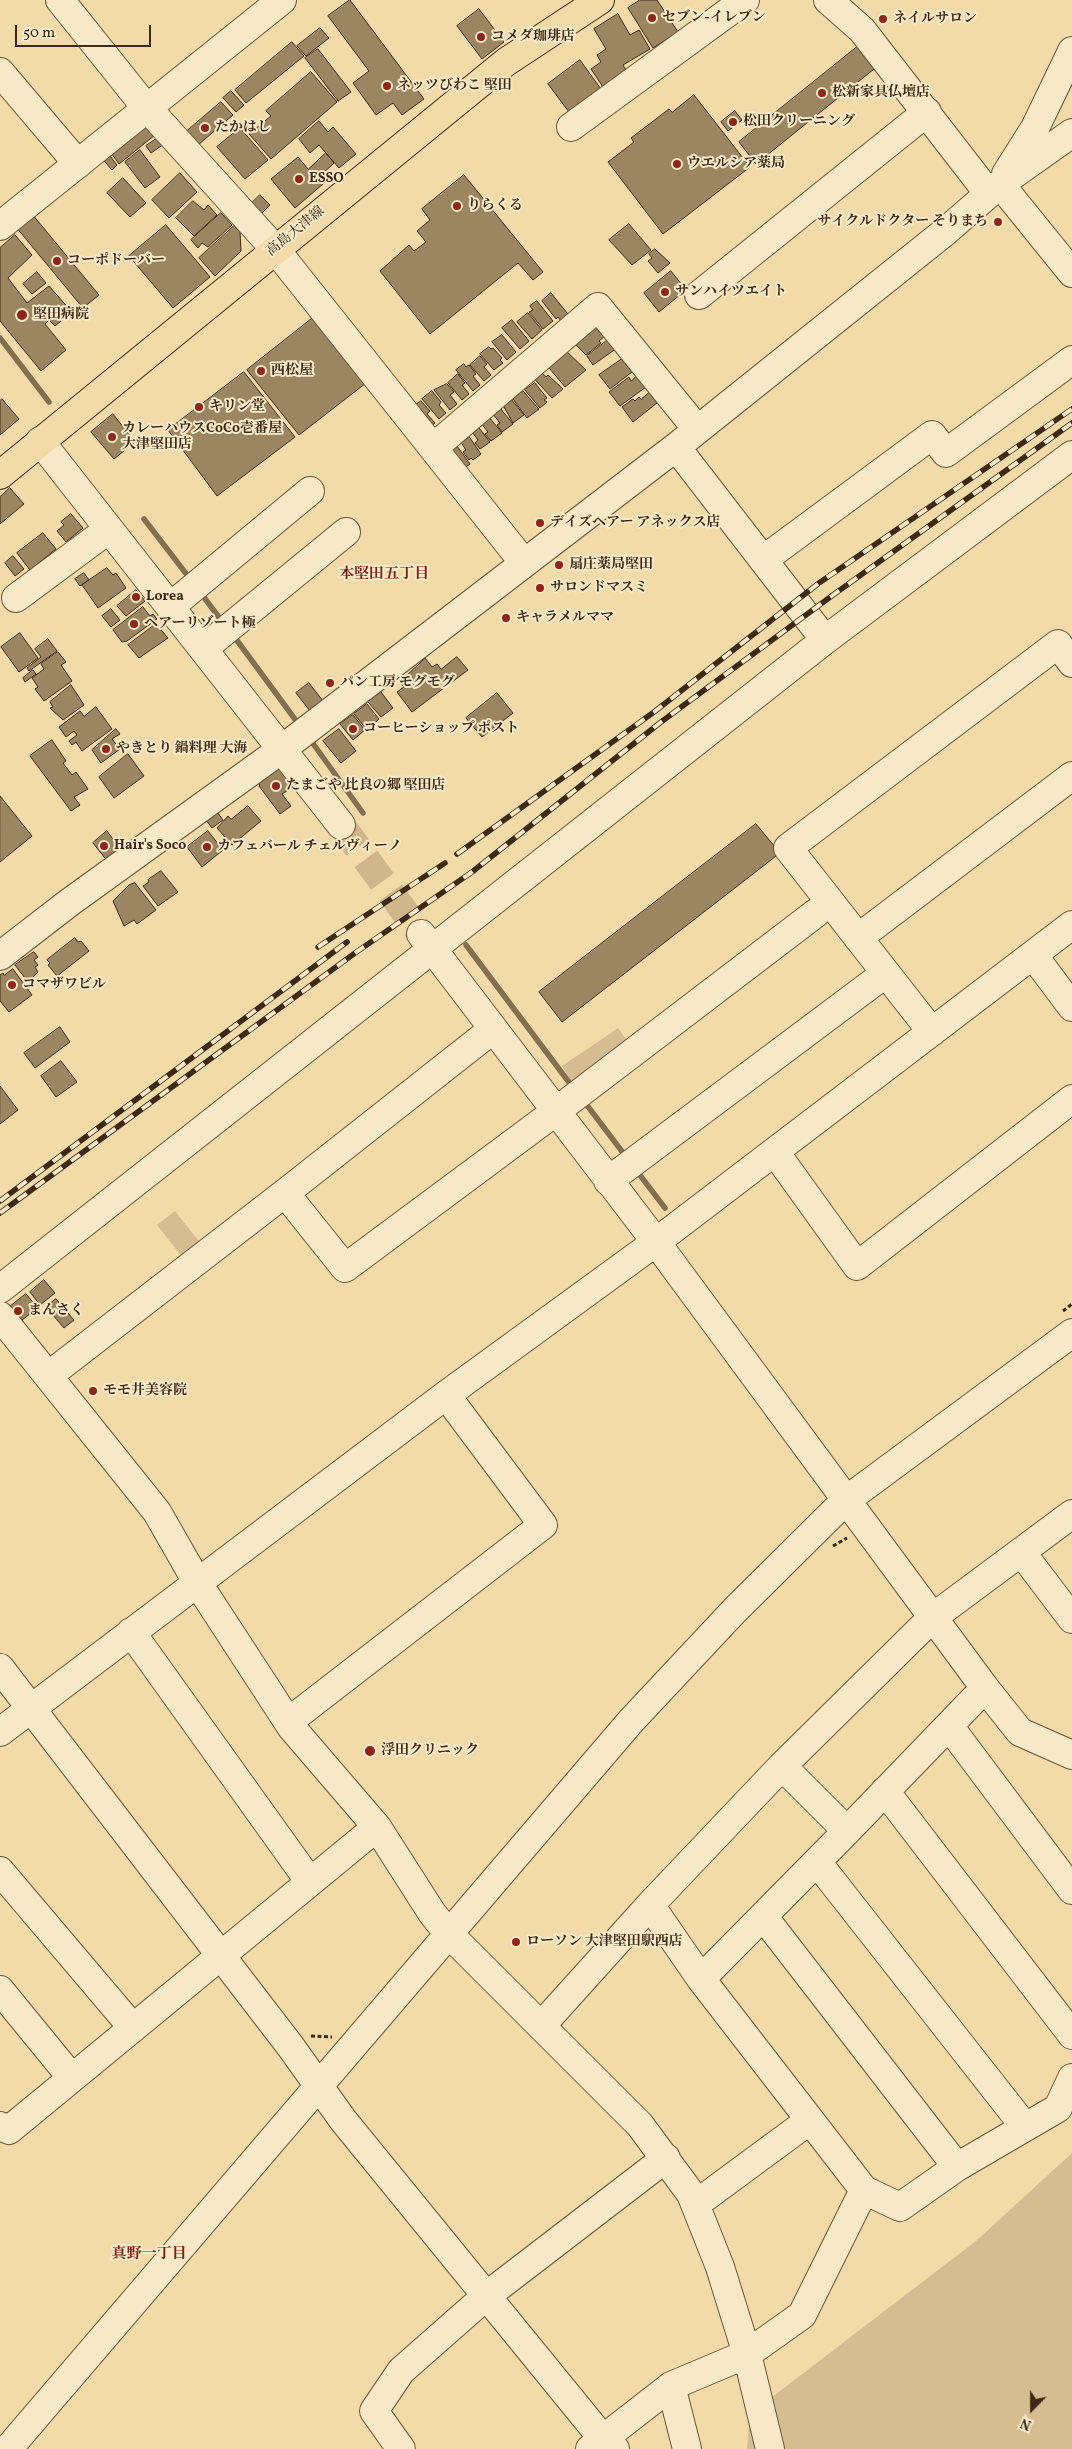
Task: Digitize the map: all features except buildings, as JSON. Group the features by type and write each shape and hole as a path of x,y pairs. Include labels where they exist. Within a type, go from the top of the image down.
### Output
{"main road":[{"name":"高島大津線","path":"0,475 506,62 600,0"}],"street":[{"path":"60,0 148,108 275,249 524,563"},
{"path":"4,213 78,164 282,0"},
{"path":"571,127 745,0"},
{"path":"828,0 862,30 926,112 1072,273"},
{"path":"994,189 1035,128 1072,51"},
{"path":"0,72 78,164"},
{"path":"699,295 926,112"},
{"path":"0,956 70,902 296,738 676,447 946,232 994,189 1072,133"},
{"path":"433,448 598,307 697,430"},
{"path":"763,560 932,435 946,453 1072,360"},
{"path":"40,441 109,529 187,593 296,738 341,825"},
{"path":"676,447 825,640"},
{"path":"0,1289 426,942 825,640 1068,466"},
{"path":"187,593 310,491"},
{"path":"16,598 109,529"},
{"path":"220,636 346,532"},
{"path":"932,1032 788,848 1058,644 1072,663"},
{"path":"858,938 1072,776"},
{"path":"285,1193 345,1268 816,914"},
{"path":"0,1732 446,1394 656,1242 1072,925"},
{"path":"426,942 656,1242 845,1502 985,1688 1020,1732 1072,1755"},
{"path":"1034,955 1072,1007"},
{"path":"608,1181 886,973"},
{"path":"48,1376 492,1030"},
{"path":"774,1152 857,1266 1072,1099"},
{"path":"0,1316 157,1512 197,1582 288,1722 377,1827 432,1913 448,1933 640,2125 691,2194 720,2267 747,2354 770,2449"},
{"path":"8,2449 448,1933 638,1714 735,1610 845,1502 1072,1333"},
{"path":"288,1722 543,1525 446,1394"},
{"path":"541,2026 650,1905 782,1766 932,1618 1072,1514"},
{"path":"1022,1553 1072,1619"},
{"path":"131,1632 310,1882"},
{"path":"0,1668 221,1955 343,2120 603,2446 671,2386 747,2354 802,2315 864,2190"},
{"path":"701,1979 847,1832 885,1790 985,1688"},
{"path":"949,1726 1072,1890"},
{"path":"782,1766 847,1832"},
{"path":"885,1790 1072,2035"},
{"path":"0,2126 9,2130 377,1827"},
{"path":"817,1862 1025,2127"},
{"path":"1,1874 133,2028"},
{"path":"650,1905 701,1979 864,2190 900,2207 957,2168 1058,2108 1072,2078"},
{"path":"763,1916 957,2168"},
{"path":"0,1990 72,2078"},
{"path":"696,2204 810,2120"},
{"path":"402,2449 374,2410 401,2371 485,2297 666,2158"},
{"path":"671,2386 687,2449"}],"shaded area":[{"path":"618,1028 629,1043 573,1084 562,1066"},
{"path":"175,1211 201,1244 183,1258 157,1225"},
{"path":"1072,2153 1072,2449 747,2449 749,2424 763,2404 976,2241"}],"waterway":[{"path":"0,338 49,402"},
{"path":"144,519 191,580"},
{"path":"200,592 224,624"},
{"path":"233,635 300,726"},
{"path":"309,738 363,813"},
{"path":"466,945 574,1089"},
{"path":"583,1100 627,1158"},
{"path":"636,1170 665,1208"}],"tunnel":[{"path":"341,825 421,934"}],"railway":[{"path":"457,854 654,712 819,583 1072,409"},
{"path":"0,1213 355,953 472,872 661,722 833,595 1072,423"},
{"path":"318,947 445,863"},
{"path":"0,1201 347,942"}],"place":[{"name":"セブン-イレブン","path":"652,18"},
{"name":"ネイルサロン","path":"883,19"},
{"name":"コメダ珈琲店","path":"481,37"},
{"name":"ネッツびわこ 堅田","path":"387,86"},
{"name":"松新家具仏壇店","path":"822,93"},
{"name":"松田クリーニング","path":"733,122"},
{"name":"たかはし","path":"205,128"},
{"name":"ウエルシア薬局","path":"677,164"},
{"name":"ESSO","path":"299,179"},
{"name":"りらくる","path":"457,206"},
{"name":"サイクルドクター そりまち","path":"998,222"},
{"name":"コーポドーバー","path":"57,261"},
{"name":"サンハイツエイト","path":"665,292"},
{"name":"堅田病院","path":"22,315"},
{"name":"西松屋","path":"261,371"},
{"name":"キリン堂","path":"199,407"},
{"name":"カレーハウスCoCo壱番屋 大津堅田店","path":"112,437"},
{"name":"デイズヘアー アネックス店","path":"540,523"},
{"name":"扇庄薬局堅田","path":"559,565"},
{"name":"サロンドマスミ","path":"540,588"},
{"name":"Lorea","path":"136,597"},
{"name":"キャラメルママ","path":"506,618"},
{"name":"ヘアーリゾート極","path":"134,624"},
{"name":"パン工房 モグモグ","path":"330,683"},
{"name":"コーヒーショップ ポスト","path":"353,729"},
{"name":"やきとり 鍋料理 大海","path":"106,749"},
{"name":"たまごや 比良の郷 堅田店","path":"276,786"},
{"name":"Hair's Soco","path":"104,846"},
{"name":"カフェバール チェルヴィーノ","path":"207,847"},
{"name":"コマザワビル","path":"12,985"},
{"name":"まんさく","path":"18,1311"},
{"name":"モモ井美容院","path":"93,1391"},
{"name":"浮田クリニック","path":"370,1751"},
{"name":"ローソン 大津堅田駅西店","path":"516,1942"}],"district":[{"name":"本堅田五丁目","path":"384,575"},
{"name":"真野一丁目","path":"149,2255"}]}
